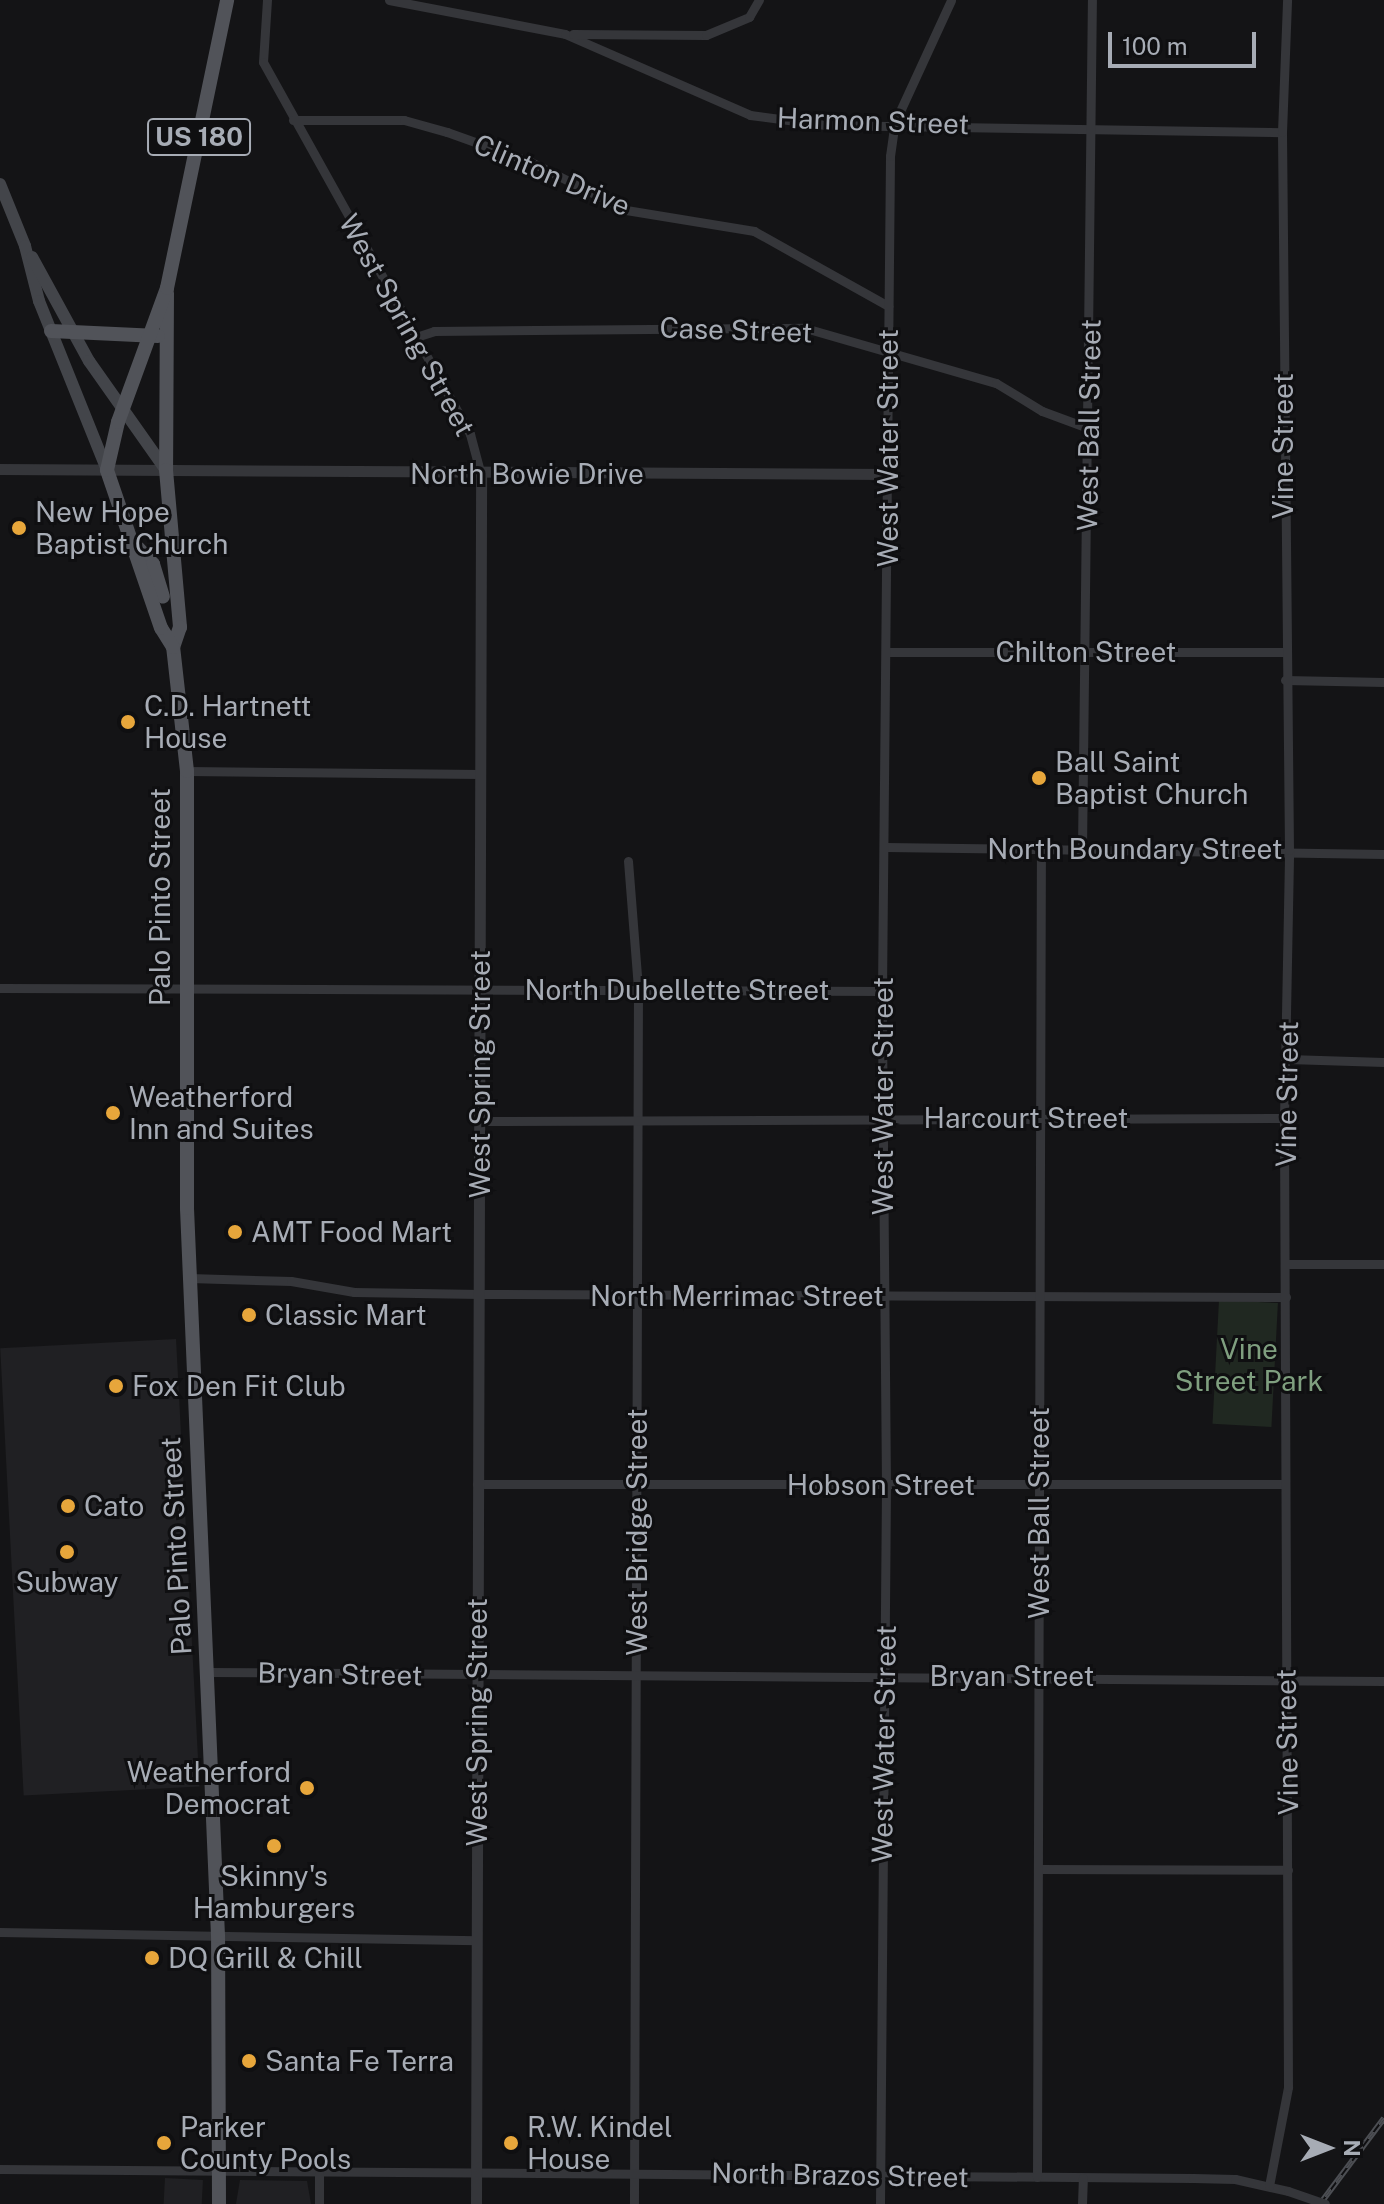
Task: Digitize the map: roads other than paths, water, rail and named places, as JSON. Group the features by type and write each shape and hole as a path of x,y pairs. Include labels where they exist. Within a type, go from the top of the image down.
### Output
{"main road":[{"name":"US 180","path":"107,470 123,409 158,336 227,0"},
{"path":"0,184 25,246 51,331 107,470"},
{"path":"25,246 71,332 166,470"},
{"path":"51,331 158,336"},
{"name":"Palo Pinto Street","path":"158,336 166,470 161,628 173,647"},
{"name":"Palo Pinto Street","path":"107,470 135,545 180,627 173,647 187,771 185,987 189,1278 218,1936 219,2204"}],"street":[{"name":"West Spring Street","path":"267,0 263,62 470,434 481,475 476,2204"},
{"name":"Harmon Street","path":"389,0 565,34 750,115 825,125 895,122 1282,132"},
{"path":"565,34 706,35 749,17 759,0"},
{"name":"West Water Street","path":"880,2204 886,1675 882,991 888,652 888,306 895,122 951,0"},
{"name":"West Ball Street","path":"1082,849 1088,652 1092,0"},
{"name":"Vine Street","path":"1269,2186 1288,2087 1284,1118 1288,1059 1289,850 1284,652 1282,132 1287,0"},
{"name":"Clinton Drive","path":"293,120 404,120 447,132 531,162 626,210 754,231 888,306"},
{"name":"Case Street","path":"416,337 434,331 805,328 996,383 1042,411 1088,428"},
{"name":"North Bowie Drive","path":"0,469 481,475 888,474"},
{"name":"Chilton Street","path":"888,652 1284,652"},
{"path":"1285,680 1384,682"},
{"path":"187,771 481,774"},
{"name":"North Boundary Street","path":"886,847 1289,850 1384,854"},
{"name":"West Ball Street","path":"1037,2177 1041,848"},
{"name":"West Bridge Street","path":"628,861 638,989 634,2204"},
{"name":"North Dubellette Street","path":"0,988 882,991"},
{"path":"1288,1059 1384,1062"},
{"name":"Harcourt Street","path":"479,1121 1284,1118"},
{"path":"1286,1264 1384,1264"},
{"name":"North Merrimac Street","path":"189,1278 291,1281 354,1292 638,1296 1286,1297"},
{"name":"Hobson Street","path":"477,1484 1285,1484"},
{"name":"Bryan Street","path":"208,1672 1384,1681"},
{"path":"1038,1869 1288,1870"},
{"path":"0,1932 477,1940"},
{"name":"North Brazos Street","path":"0,2169 1235,2179 1288,2191 1325,2204"},
{"path":"319,2173 319,2204"},
{"path":"1082,2204 1083,2178"}],"railway":[{"path":"1320,2204 1384,2118"}],"place":[{"name":"New Hope Baptist Church","path":"19,528"},
{"name":"C.D. Hartnett House","path":"128,722"},
{"name":"Ball Saint Baptist Church","path":"1039,778"},
{"name":"Weatherford Inn and Suites","path":"113,1113"},
{"name":"AMT Food Mart","path":"235,1232"},
{"name":"Classic Mart","path":"249,1315"},
{"name":"Fox Den Fit Club","path":"116,1386"},
{"name":"Cato","path":"68,1506"},
{"name":"Subway","path":"67,1552"},
{"name":"Weatherford Democrat","path":"307,1788"},
{"name":"Skinny's Hamburgers","path":"274,1846"},
{"name":"DQ Grill & Chill","path":"152,1958"},
{"name":"Santa Fe Terra","path":"249,2061"},
{"name":"Parker County Pools","path":"164,2143"},
{"name":"R.W. Kindel House","path":"511,2143"}],"park label":[{"name":"Vine Street Park","path":"1249,1365"}]}
